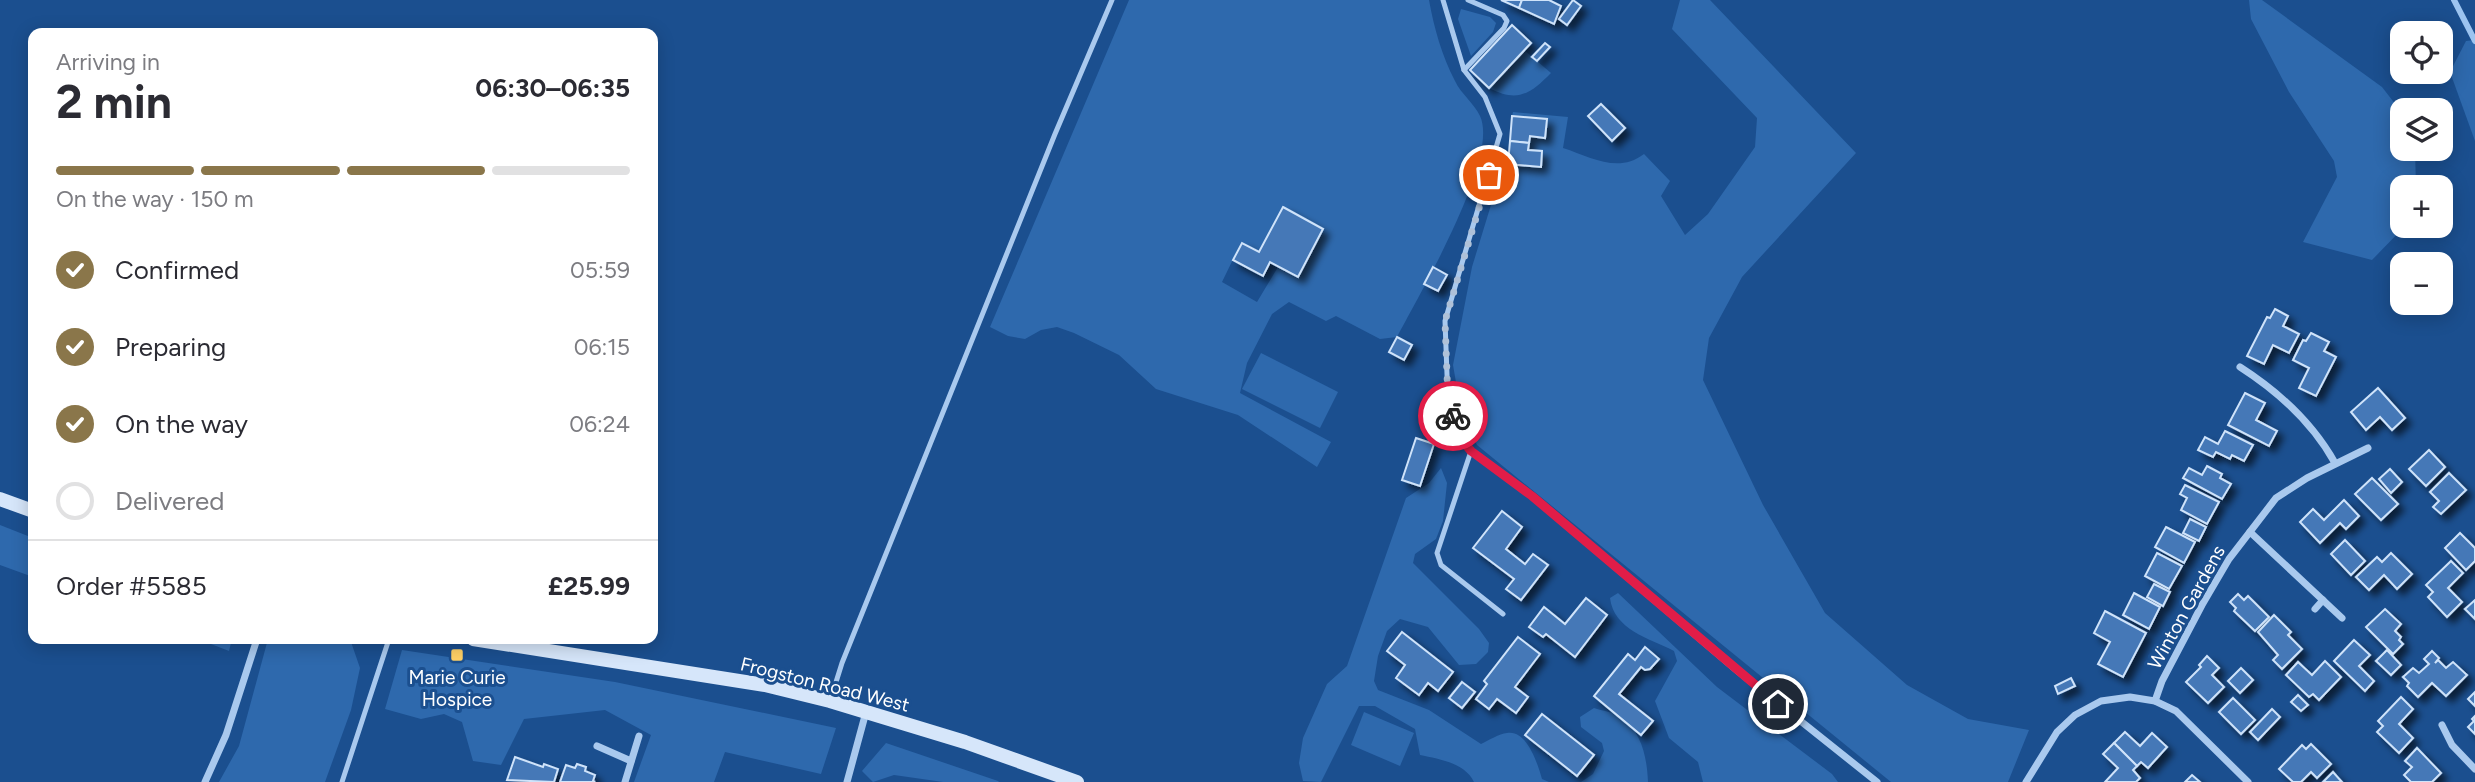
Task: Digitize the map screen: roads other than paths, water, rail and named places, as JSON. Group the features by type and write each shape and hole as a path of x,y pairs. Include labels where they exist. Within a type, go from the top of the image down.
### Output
{"main road":[{"path":"0,499 28,509"},
{"name":"Frogston Road West","path":"505,644 765,685 866,712 1052,777 1077,782"}],"street":[{"path":"2240,367 2269,386 2294,410 2321,439 2335,463"},
{"path":"1461,439 1471,451 1532,496 1739,672 1877,782"},
{"name":"Winton Gardens","path":"2155,701 2162,681 2202,605 2230,559 2276,499 2307,478 2368,448"},
{"name":"Winton Gardens","path":"2250,532 2342,618"},
{"path":"2315,609 2323,600"},
{"path":"205,782 226,735 255,644"},
{"path":"2026,782 2057,732 2076,715 2101,701 2130,697 2155,701 2176,711 2248,782"},
{"path":"848,782 866,712"},
{"path":"2442,725 2452,745 2475,769"},
{"path":"625,782 639,736"},
{"path":"597,746 631,761"}],"lane":[{"path":"830,701 847,650 1055,134 1112,0"},
{"path":"1443,0 1464,70 1485,97 1500,134 1445,321 1448,401 1461,439"},
{"path":"1464,70 1504,28 1507,21 1503,15 1468,0"},
{"path":"1471,451 1437,553 1441,565 1503,614"},
{"path":"342,782 387,644"}],"waterway":[{"path":"2454,0 2475,41"}],"place":[{"name":"Marie Curie Hospice","path":"457,655"}]}
